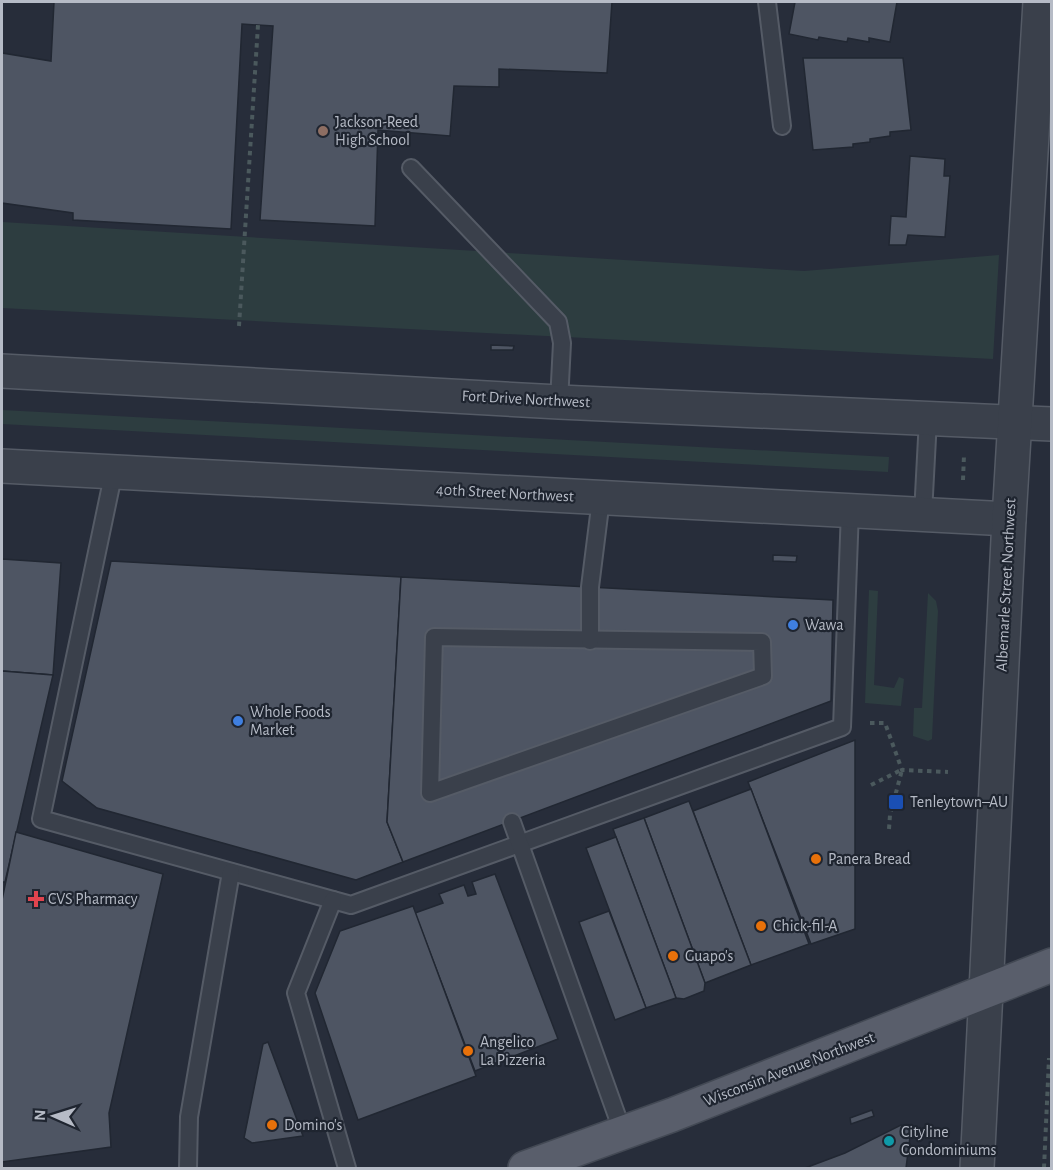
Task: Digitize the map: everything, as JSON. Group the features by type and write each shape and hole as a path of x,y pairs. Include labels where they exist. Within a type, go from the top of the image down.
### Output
{"main road":[{"name":"Wisconsin Avenue Northwest","path":"525,1168 623,1133 1052,965"}],"street":[{"name":"Albemarle Street Northwest","path":"977,1168 1009,519 1040,2"},
{"name":"Fort Drive Northwest","path":"2,371 559,402 1052,424"},
{"name":"40th Street Northwest","path":"2,466 1009,519"}],"lane":[{"path":"767,2 782,126"},
{"path":"411,168 558,322 562,343 559,402"},
{"path":"923,514 928,419"},
{"path":"114,471 41,819 351,905 842,727 850,510"},
{"path":"590,641 590,587 601,499"},
{"path":"434,637 590,641 762,642 763,676 430,793 434,637"},
{"path":"512,822 623,1133"},
{"path":"188,1168 189,1117 231,872"},
{"path":"333,900 296,993 347,1168"}],"path":[{"path":"239,326 258,25"},
{"path":"962,487 965,451"},
{"path":"842,723 885,723 902,770 890,815 889,829"},
{"path":"871,785 902,770 948,772"},
{"path":"1044,1168 1049,1058"}],"shaded area":[{"path":"2,222 804,271 999,255 993,359 2,308"},
{"path":"2,410 889,457 888,472 2,424"},
{"path":"869,590 878,591 874,685 894,688 899,677 904,679 901,706 865,703"},
{"path":"928,593 936,601 938,611 932,739 928,741 913,736 914,708 922,708"}],"building":[{"path":"54,2 612,2 607,73 499,69 499,87 454,86 450,136 378,130 375,226 260,220 273,26 242,24 231,229 73,220 73,213 2,203 2,53 51,61"},
{"path":"795,2 897,2 890,42 869,38 869,42 848,38 847,42 819,37 818,40 789,34"},
{"path":"803,58 903,58 911,130 890,132 890,136 853,144 853,147 813,150"},
{"path":"910,156 945,159 944,176 950,176 945,237 908,235 906,245 889,245 891,216 906,217"},
{"path":"491,345 514,346 513,350 491,350"},
{"path":"773,555 797,556 796,562 773,561"},
{"path":"2,559 61,563 53,675 2,671"},
{"path":"111,561 401,577 387,822 403,862 356,880 97,808 62,781"},
{"path":"401,577 833,600 831,701 403,862 387,822"},
{"path":"2,671 53,675 5,882 2,882"},
{"name":"Panera Bread","path":"855,740 855,929 811,944 748,782"},
{"path":"751,789 809,944 751,965 693,811"},
{"path":"689,801 751,965 705,983 644,818"},
{"path":"644,818 705,983 704,991 684,999 676,998 613,829"},
{"name":"CVS Pharmacy","path":"16,832 163,874 109,1113 111,1147 2,1162 2,900"},
{"path":"616,837 676,998 646,1008 586,848"},
{"path":"495,874 558,1039 475,1071 415,913 443,903 439,894 464,885 468,896 476,894 472,882"},
{"path":"413,906 476,1076 358,1120 315,993 340,931"},
{"path":"609,911 646,1008 615,1020 579,922"},
{"path":"268,1042 303,1136 252,1143 244,1138 263,1044"},
{"path":"872,1110 874,1116 851,1124 850,1118"},
{"name":"Cityline Condominiums","path":"901,1125 911,1129 906,1168 805,1168 845,1153"}],"place":[{"name":"Jackson-Reed High School","path":"323,131"},
{"name":"Wawa","path":"793,625"},
{"name":"Whole Foods Market","path":"238,721"},
{"name":"Tenleytown–AU","path":"896,802"},
{"name":"Panera Bread","path":"816,859"},
{"name":"CVS Pharmacy","path":"36,899"},
{"name":"Chick-fil-A","path":"761,926"},
{"name":"Guapo's","path":"673,956"},
{"name":"Angelico La Pizzeria","path":"468,1051"},
{"name":"Domino's","path":"272,1125"},
{"name":"Cityline Condominiums","path":"889,1141"}]}
